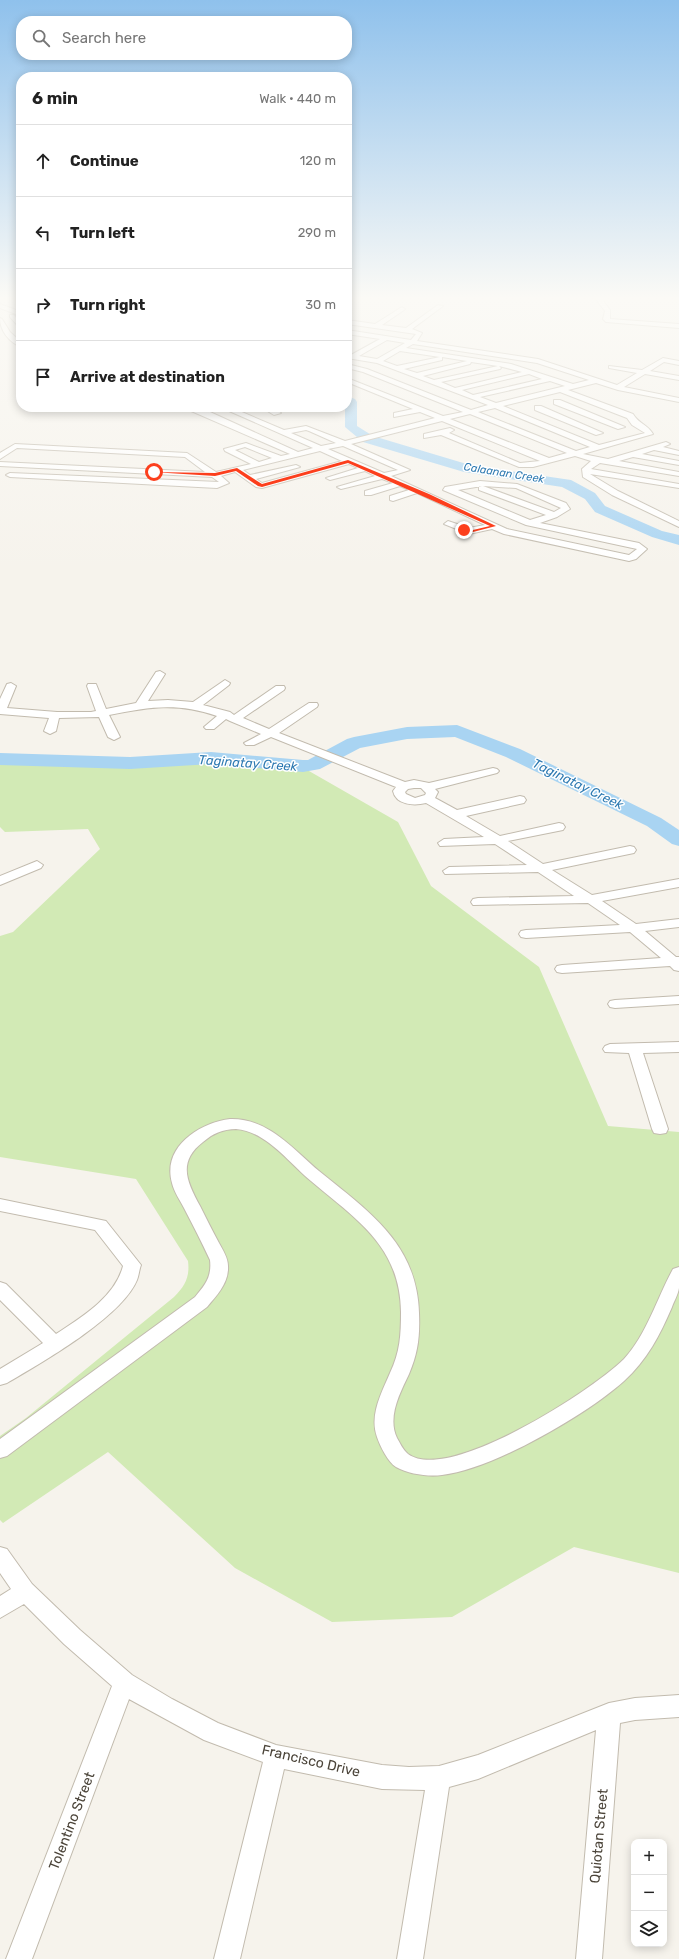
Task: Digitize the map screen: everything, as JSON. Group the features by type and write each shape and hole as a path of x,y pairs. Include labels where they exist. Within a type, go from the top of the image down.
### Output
{"street":[{"path":"367,389 548,461"},
{"path":"411,389 575,454 601,462 679,474"},
{"path":"472,397 505,389"},
{"path":"0,464 215,475 346,441 558,389"},
{"path":"441,432 519,465 533,465 649,434 648,430 635,423 630,416 561,389"},
{"path":"624,389 679,400"},
{"path":"640,393 645,389"},
{"path":"660,396 669,389"},
{"path":"454,390 598,448"},
{"path":"516,414 579,396"},
{"path":"558,402 622,427"},
{"path":"538,408 599,433"},
{"path":"397,415 420,410"},
{"path":"201,412 296,454"},
{"path":"207,414 213,412"},
{"path":"239,412 508,532 629,558 633,557 643,549 639,546 529,523 448,489"},
{"path":"577,440 635,423"},
{"path":"428,436 463,427"},
{"path":"283,433 308,428 346,441 406,470 341,487"},
{"path":"586,471 601,462 634,455 666,444"},
{"path":"258,464 228,449 246,445 278,458"},
{"path":"654,448 679,453"},
{"path":"2,455 199,464 225,483 224,485 217,486 10,475"},
{"path":"634,455 677,463"},
{"path":"323,460 337,456"},
{"path":"237,470 259,485 265,485 348,462"},
{"path":"662,471 677,463"},
{"path":"250,478 301,466"},
{"path":"54,478 63,468"},
{"path":"330,478 364,469"},
{"path":"586,471 679,486"},
{"path":"586,471 586,475 604,487 679,524"},
{"path":"147,483 154,472"},
{"path":"368,493 398,484"},
{"path":"427,495 472,484 517,486 563,505 566,509 508,532"},
{"path":"472,484 554,515"},
{"path":"393,498 416,491"},
{"path":"448,524 469,531 494,526"},
{"path":"140,705 160,674"},
{"path":"196,705 225,683"},
{"path":"12,686 0,711 55,715 102,713 140,705 168,702 196,705 231,716 271,733 348,761 404,786 419,784 428,793 457,814 542,868 567,886 607,909 677,963"},
{"path":"92,686 102,713 114,737"},
{"path":"210,727 280,688"},
{"path":"250,743 271,733 313,705"},
{"path":"50,731 55,715"},
{"path":"404,786 399,791 400,796 413,801 428,793 494,772"},
{"path":"457,814 520,800"},
{"path":"444,843 497,840 559,827"},
{"path":"449,870 542,868 630,850"},
{"path":"0,881 37,865"},
{"path":"478,902 590,899 679,883"},
{"path":"526,934 633,928 679,923"},
{"path":"562,969 677,963"},
{"path":"615,1004 679,1000"},
{"path":"610,1049 635,1050 679,1047"},
{"path":"635,1050 660,1129"},
{"path":"0,1450 201,1302 214,1286 221,1272 218,1260 180,1184 178,1172 180,1157 196,1138 223,1124 236,1124 253,1128 276,1142 340,1195 372,1225 392,1248 403,1271 410,1306 409,1350 387,1401 382,1427 389,1444 400,1460 423,1467 443,1467 458,1464 506,1445 583,1402 612,1381 630,1365 646,1345 679,1274"},
{"path":"0,1205 100,1225 132,1265 132,1273 123,1287 92,1319 0,1378"},
{"path":"0,1289 55,1344"},
{"name":"Francisco Drive","path":"0,1556 25,1591 72,1637 124,1683 164,1708 212,1732 276,1756 382,1777 409,1779 439,1778 478,1767 609,1714 635,1709 679,1706"},
{"path":"0,1608 25,1591"},
{"name":"Tolentino Street","path":"19,1959 124,1683"},
{"name":"Quiotan Street","path":"589,1959 609,1714"},
{"path":"227,1959 276,1756"},
{"path":"410,1959 439,1778"}],"green space":[{"path":"191,762 223,763 309,771 398,822 431,886 539,967 608,1126 679,1132 679,1573 574,1547 452,1617 332,1622 235,1568 108,1452 3,1523 0,1520 0,1436 26,1418 174,1297 186,1281 188,1261 136,1179 0,1157 0,936 13,932 100,849 88,829 5,832 0,827 0,764 119,766"}],"waterway":[{"name":"Calaanan Creek","path":"351,412 351,427 368,439 469,469 566,483 590,496 600,509 657,534 679,540"},
{"name":"Taginatay Creek","path":"0,759 130,763 211,758 303,766 313,765 354,743 407,733 457,731 513,753 654,822 679,840"}],"route":[{"path":"154,472 215,475 237,470 262,486 348,462 427,495 494,526 473,531 464,530"}]}
